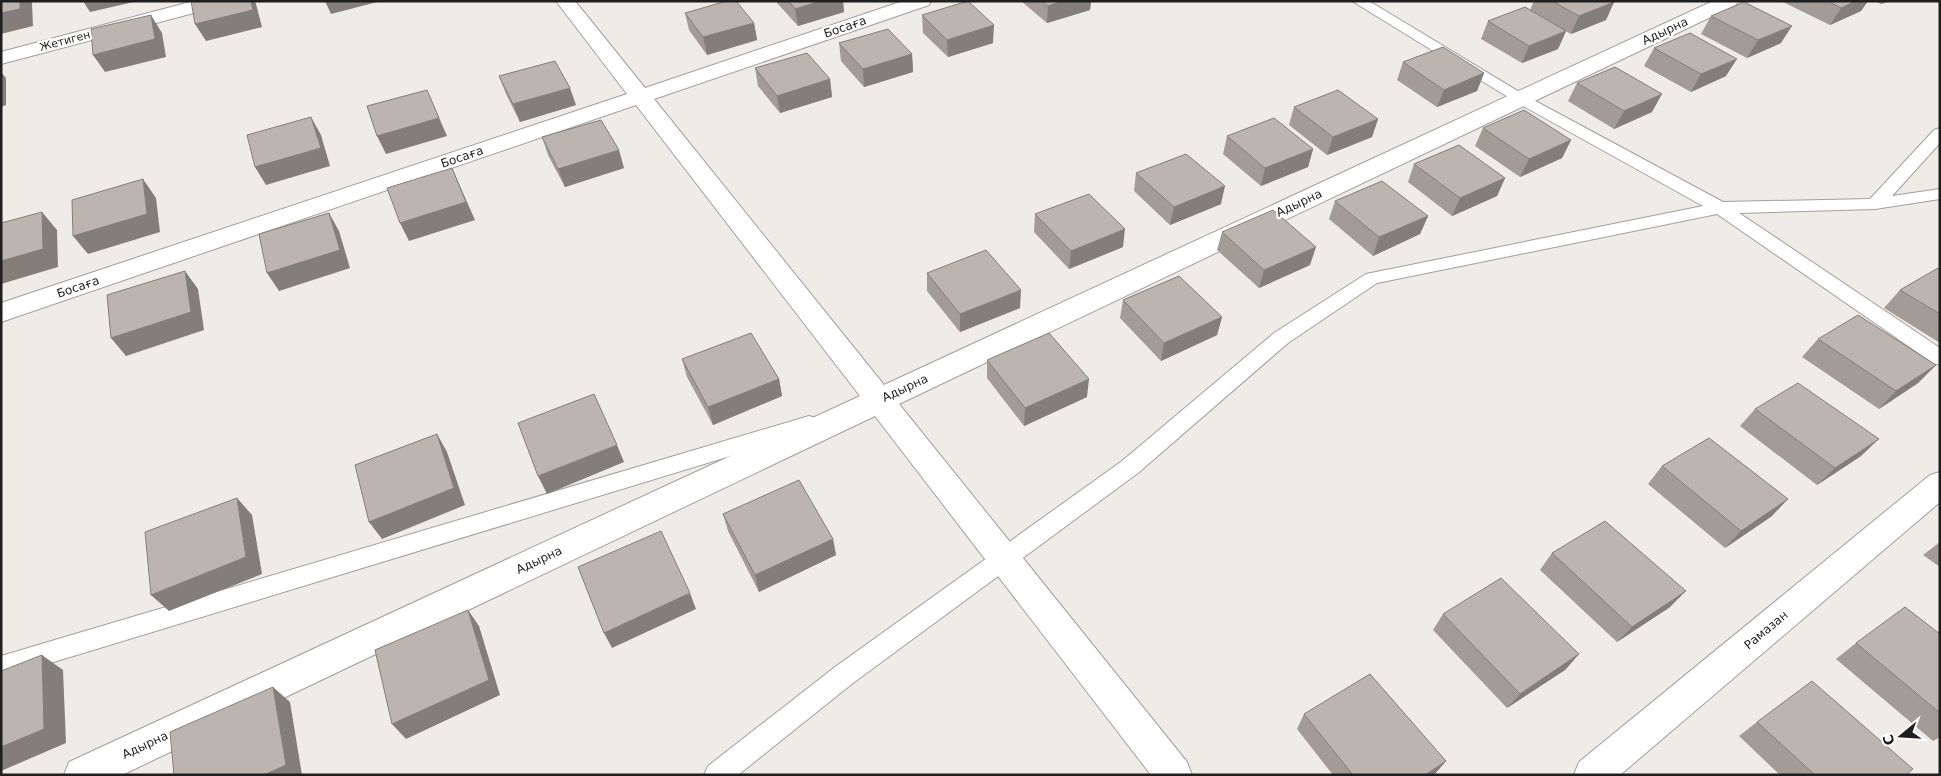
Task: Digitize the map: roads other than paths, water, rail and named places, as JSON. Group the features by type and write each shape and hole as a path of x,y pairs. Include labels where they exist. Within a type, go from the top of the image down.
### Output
{"street":[{"name":"Жетиген","path":"1,58 217,1"},
{"path":"565,1 872,404 1004,558 1174,775"},
{"name":"Босаға","path":"1,313 922,1"},
{"name":"Адырна","path":"82,775 1729,1"},
{"name":"Рамазан","path":"1592,775 1940,484"}],"lane":[{"path":"1360,1 1521,98 1720,208 1940,358"},
{"path":"1875,204 1940,132"},
{"path":"717,775 844,675 1130,467 1281,338 1372,278 1720,208 1875,204 1940,194"},
{"path":"1,667 872,404"}]}
